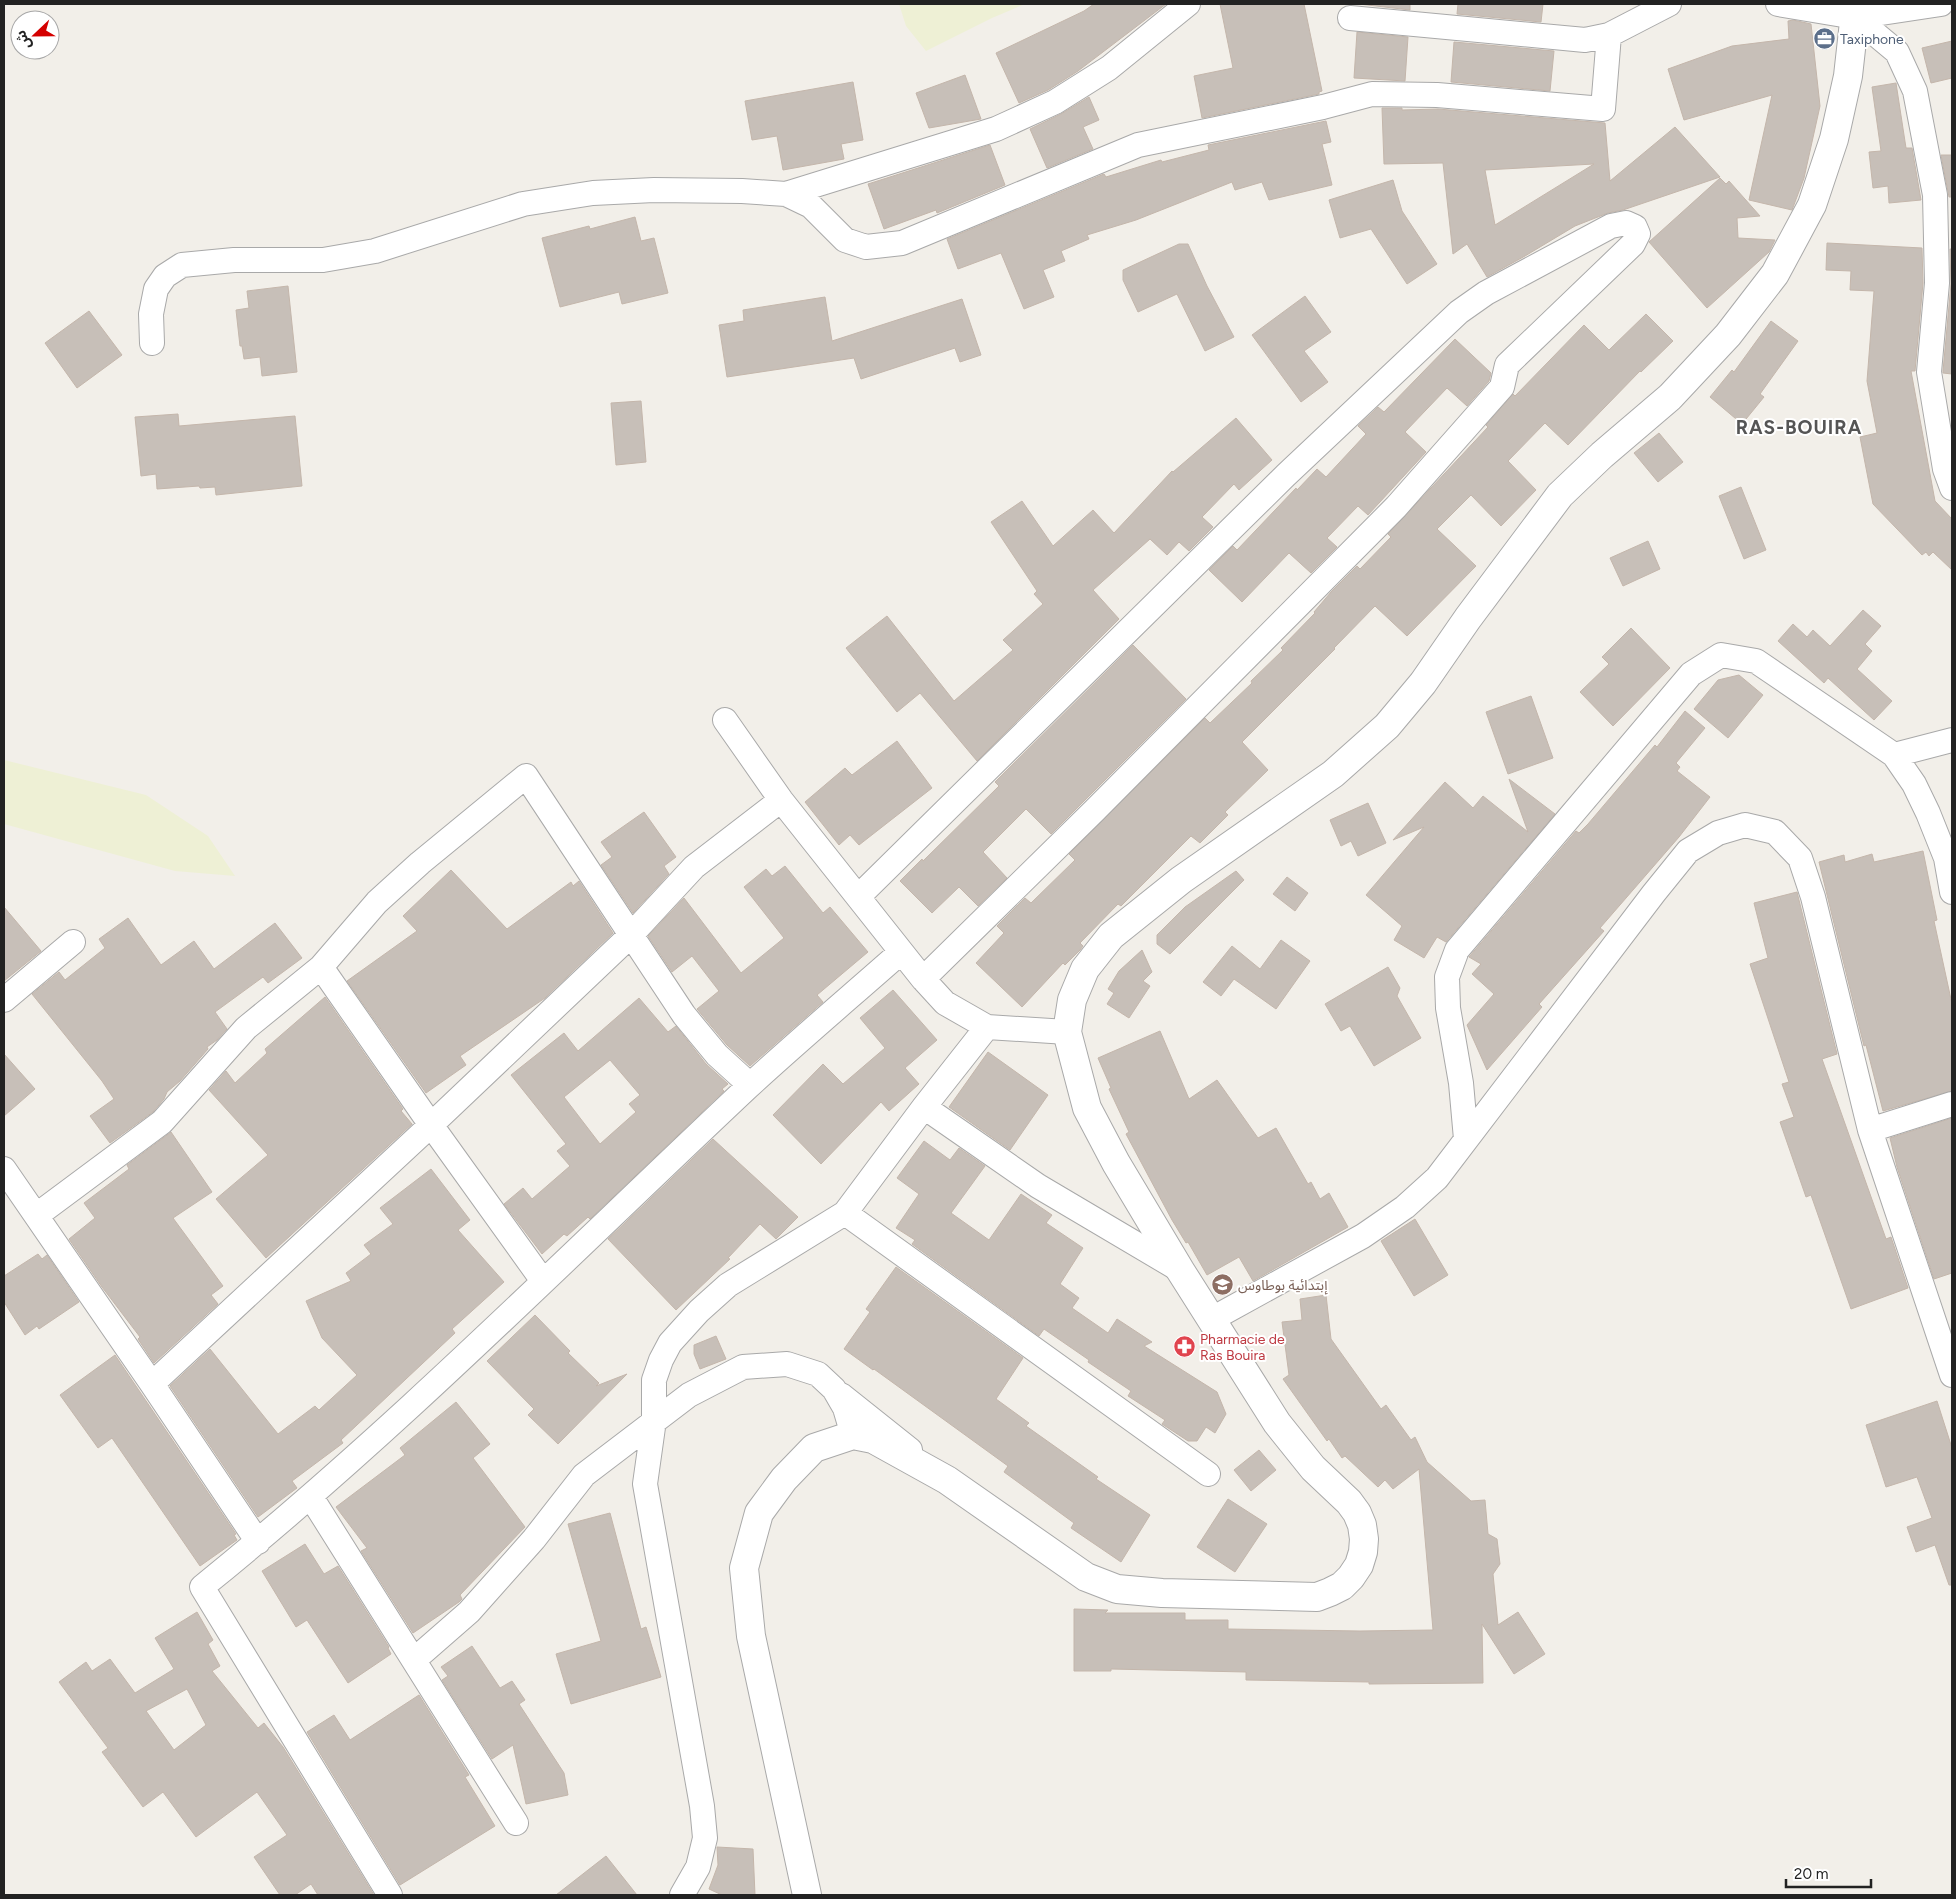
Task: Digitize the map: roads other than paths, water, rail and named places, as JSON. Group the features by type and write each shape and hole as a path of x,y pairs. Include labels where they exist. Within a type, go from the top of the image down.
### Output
{"street":[{"path":"786,194 996,129 1055,102 1109,68 1188,4"},
{"path":"1350,18 1585,40 1609,35 1669,4"},
{"path":"1778,4 1855,10 1941,4"},
{"path":"1855,10 1897,52 1915,91 1935,196 1937,283 1929,372 1943,397 1945,469 1952,488"},
{"path":"414,1660 469,1612 534,1539 584,1475 689,1395 743,1368 787,1364 818,1374 947,1480 1086,1577 1118,1589 1162,1594 1317,1596 1342,1586 1351,1576 1358,1565 1364,1539 1362,1525 1357,1513 1349,1502 1313,1468 1277,1423 1180,1270 1116,1164 1087,1108 1067,1032 1072,1000 1085,969 1111,936 1181,880 1333,774 1387,726 1423,683 1468,618 1560,495 1602,455 1670,397 1728,335 1775,274 1812,205 1834,139 1848,76 1855,10"},
{"path":"152,343 151,314 156,289 165,276 182,265 234,260 332,259 375,251 523,204 593,193 654,190 742,190 786,194 811,206 845,240 866,247 883,247 902,243 1138,145 1323,107 1372,94 1437,95 1603,109 1609,35"},
{"path":"859,896 1286,474 1459,312 1486,293 1611,226 1626,223 1636,227 1638,234 1633,244 1507,365 1502,387 1396,506 1094,811 922,979"},
{"path":"1466,1139 1461,1083 1448,1008 1447,977 1457,950 1692,674 1721,655 1756,661 1894,756 1914,784 1928,813 1946,858 1952,892"},
{"path":"725,720 781,800 859,896 922,979 945,1003 987,1027 1067,1032"},
{"path":"1894,756 1952,740"},
{"path":"37,1215 162,1122 246,1028 321,967 377,902 420,863 526,776 684,1015 717,1055 750,1085"},
{"path":"152,1384 431,1125 630,935 694,867 781,800"},
{"path":"1212,1319 1364,1236 1398,1212 1437,1178 1688,851 1718,833 1745,825 1775,832 1800,858 1813,897 1870,1130 1952,1375"},
{"path":"4,1000 73,942"},
{"path":"390,1895 202,1587 311,1497 750,1085 901,952"},
{"path":"321,967 543,1281"},
{"path":"682,1895 698,1866 705,1838 702,1806 645,1484 654,1420 654,1380 661,1360 670,1343 681,1330 728,1285 845,1213 924,1107 987,1027"},
{"path":"1870,1130 1952,1104"},
{"path":"924,1107 1038,1186 1180,1270"},
{"path":"4,1168 258,1542"},
{"path":"845,1213 1208,1474"},
{"path":"834,1389 845,1408 853,1435"},
{"path":"807,1895 751,1636 744,1568 759,1513 784,1479 814,1448 853,1435 874,1439 947,1480"},
{"path":"311,1497 516,1823"}],"place":[{"name":"Taxiphone","path":"1824,39"},
{"name":"إبتدائية بوطاوس","path":"1222,1285"},
{"name":"Pharmacie de Ras Bouira","path":"1184,1347"}],"district":[{"name":"RAS-BOUIRA","path":"1799,427"}]}
